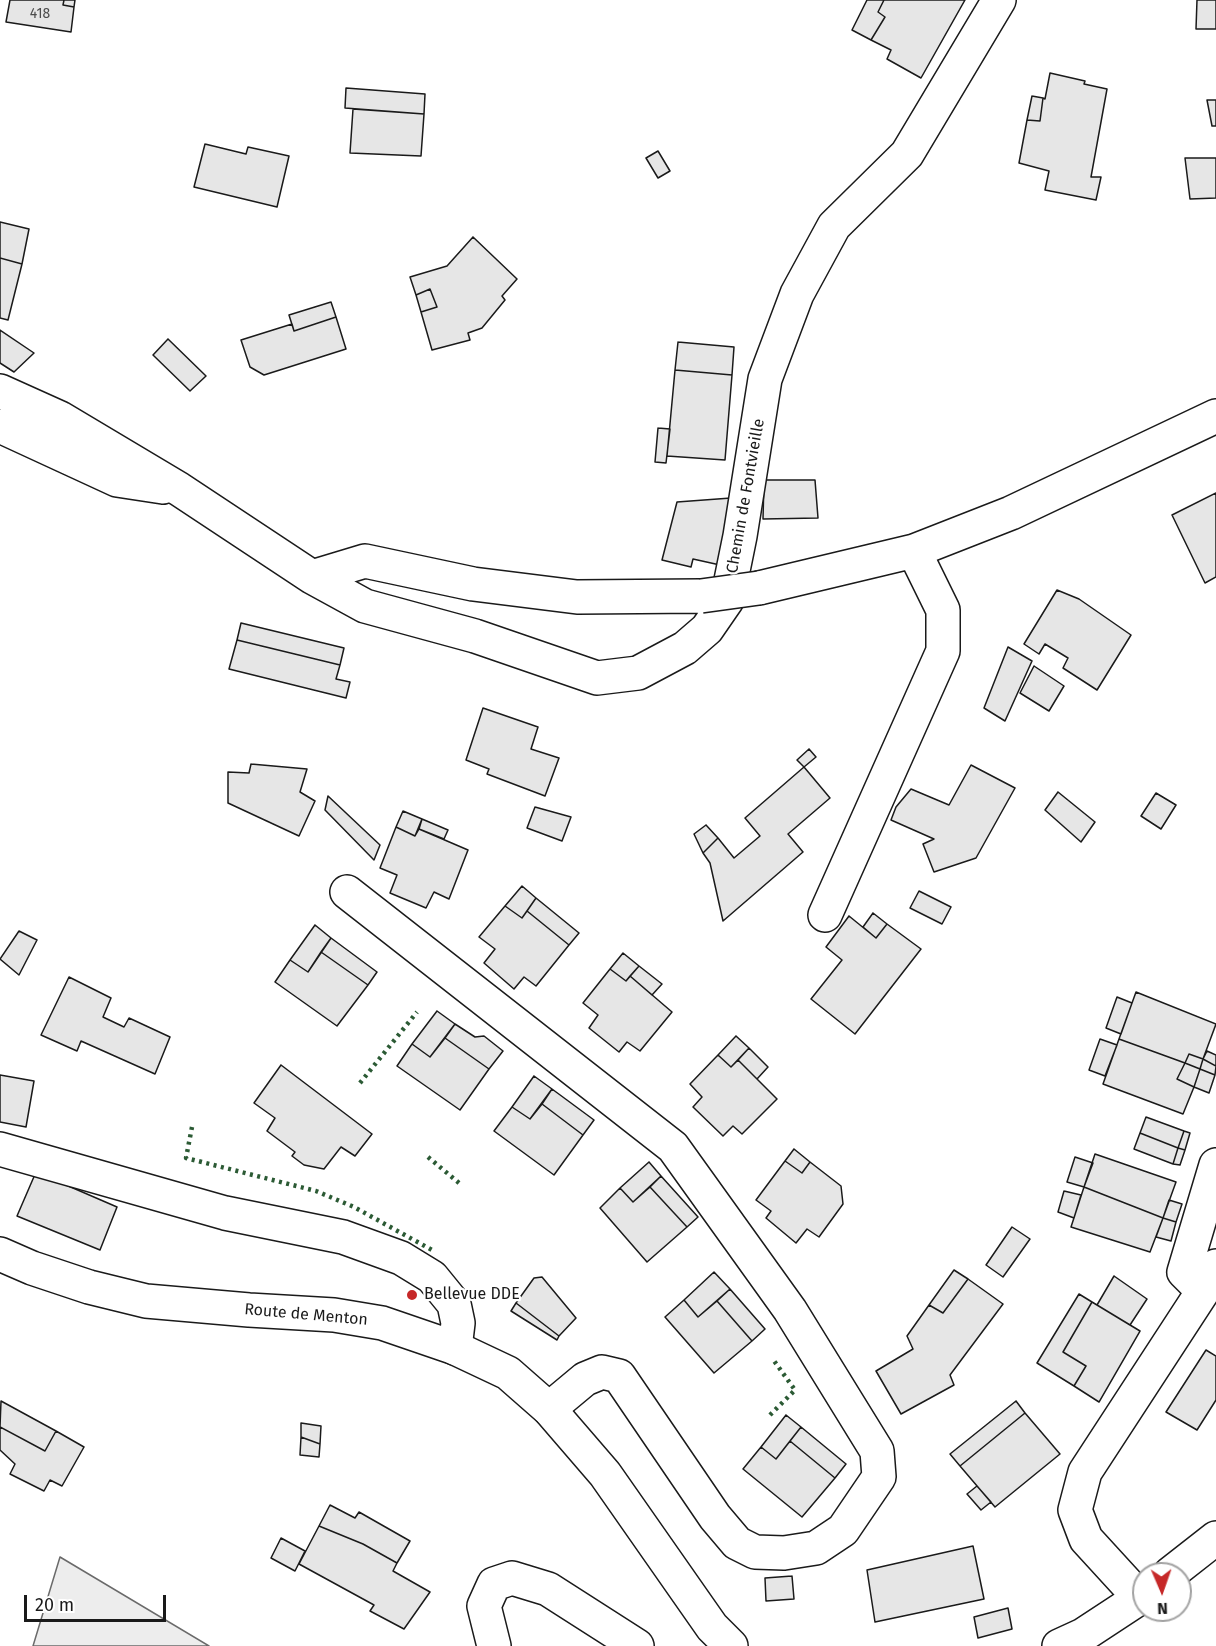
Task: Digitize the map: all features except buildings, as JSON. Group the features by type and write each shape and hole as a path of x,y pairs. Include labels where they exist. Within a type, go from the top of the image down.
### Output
{"main road":[{"name":"Chemin de Fontvieille","path":"0,391 60,418 179,489 312,577 365,606 475,636 597,678 638,673 686,648 707,629 728,600 765,379 797,294 834,226 907,154 999,0"},
{"path":"312,577 364,561 473,585 577,597 701,596 759,588 914,551 1011,513 1216,416"},
{"path":"0,426 117,480 179,489"},
{"path":"825,915 943,651 943,610 914,551"},
{"path":"347,892 673,1147 790,1310 877,1451 879,1477 843,1530 816,1548 784,1553 755,1552 737,1543 715,1517 619,1376 602,1372 585,1379 549,1409"},
{"path":"0,1149 225,1213 343,1237 401,1258 432,1277 454,1304 458,1323 455,1348"},
{"path":"1132,1586 1086,1539 1075,1510 1085,1472 1210,1278 1184,1272 1216,1165"},
{"name":"Route de Menton","path":"0,1254 51,1275 146,1301 334,1315 382,1323 455,1348 508,1373 549,1409 605,1474 712,1627 731,1646"},
{"path":"1185,1562 1216,1538"},
{"path":"494,1646 484,1606 494,1584 512,1578 548,1589 637,1646"},
{"path":"1059,1646 1083,1635 1132,1603"}],"shaded area":[{"path":"60,1557 209,1646 33,1646"}],"hedge":[{"path":"360,1083 417,1012"},
{"path":"192,1127 186,1158 316,1191 354,1207 432,1250"},
{"path":"428,1157 459,1183"},
{"path":"770,1415 795,1390 772,1358"}],"place":[{"name":"Bellevue DDE","path":"412,1295"}]}
